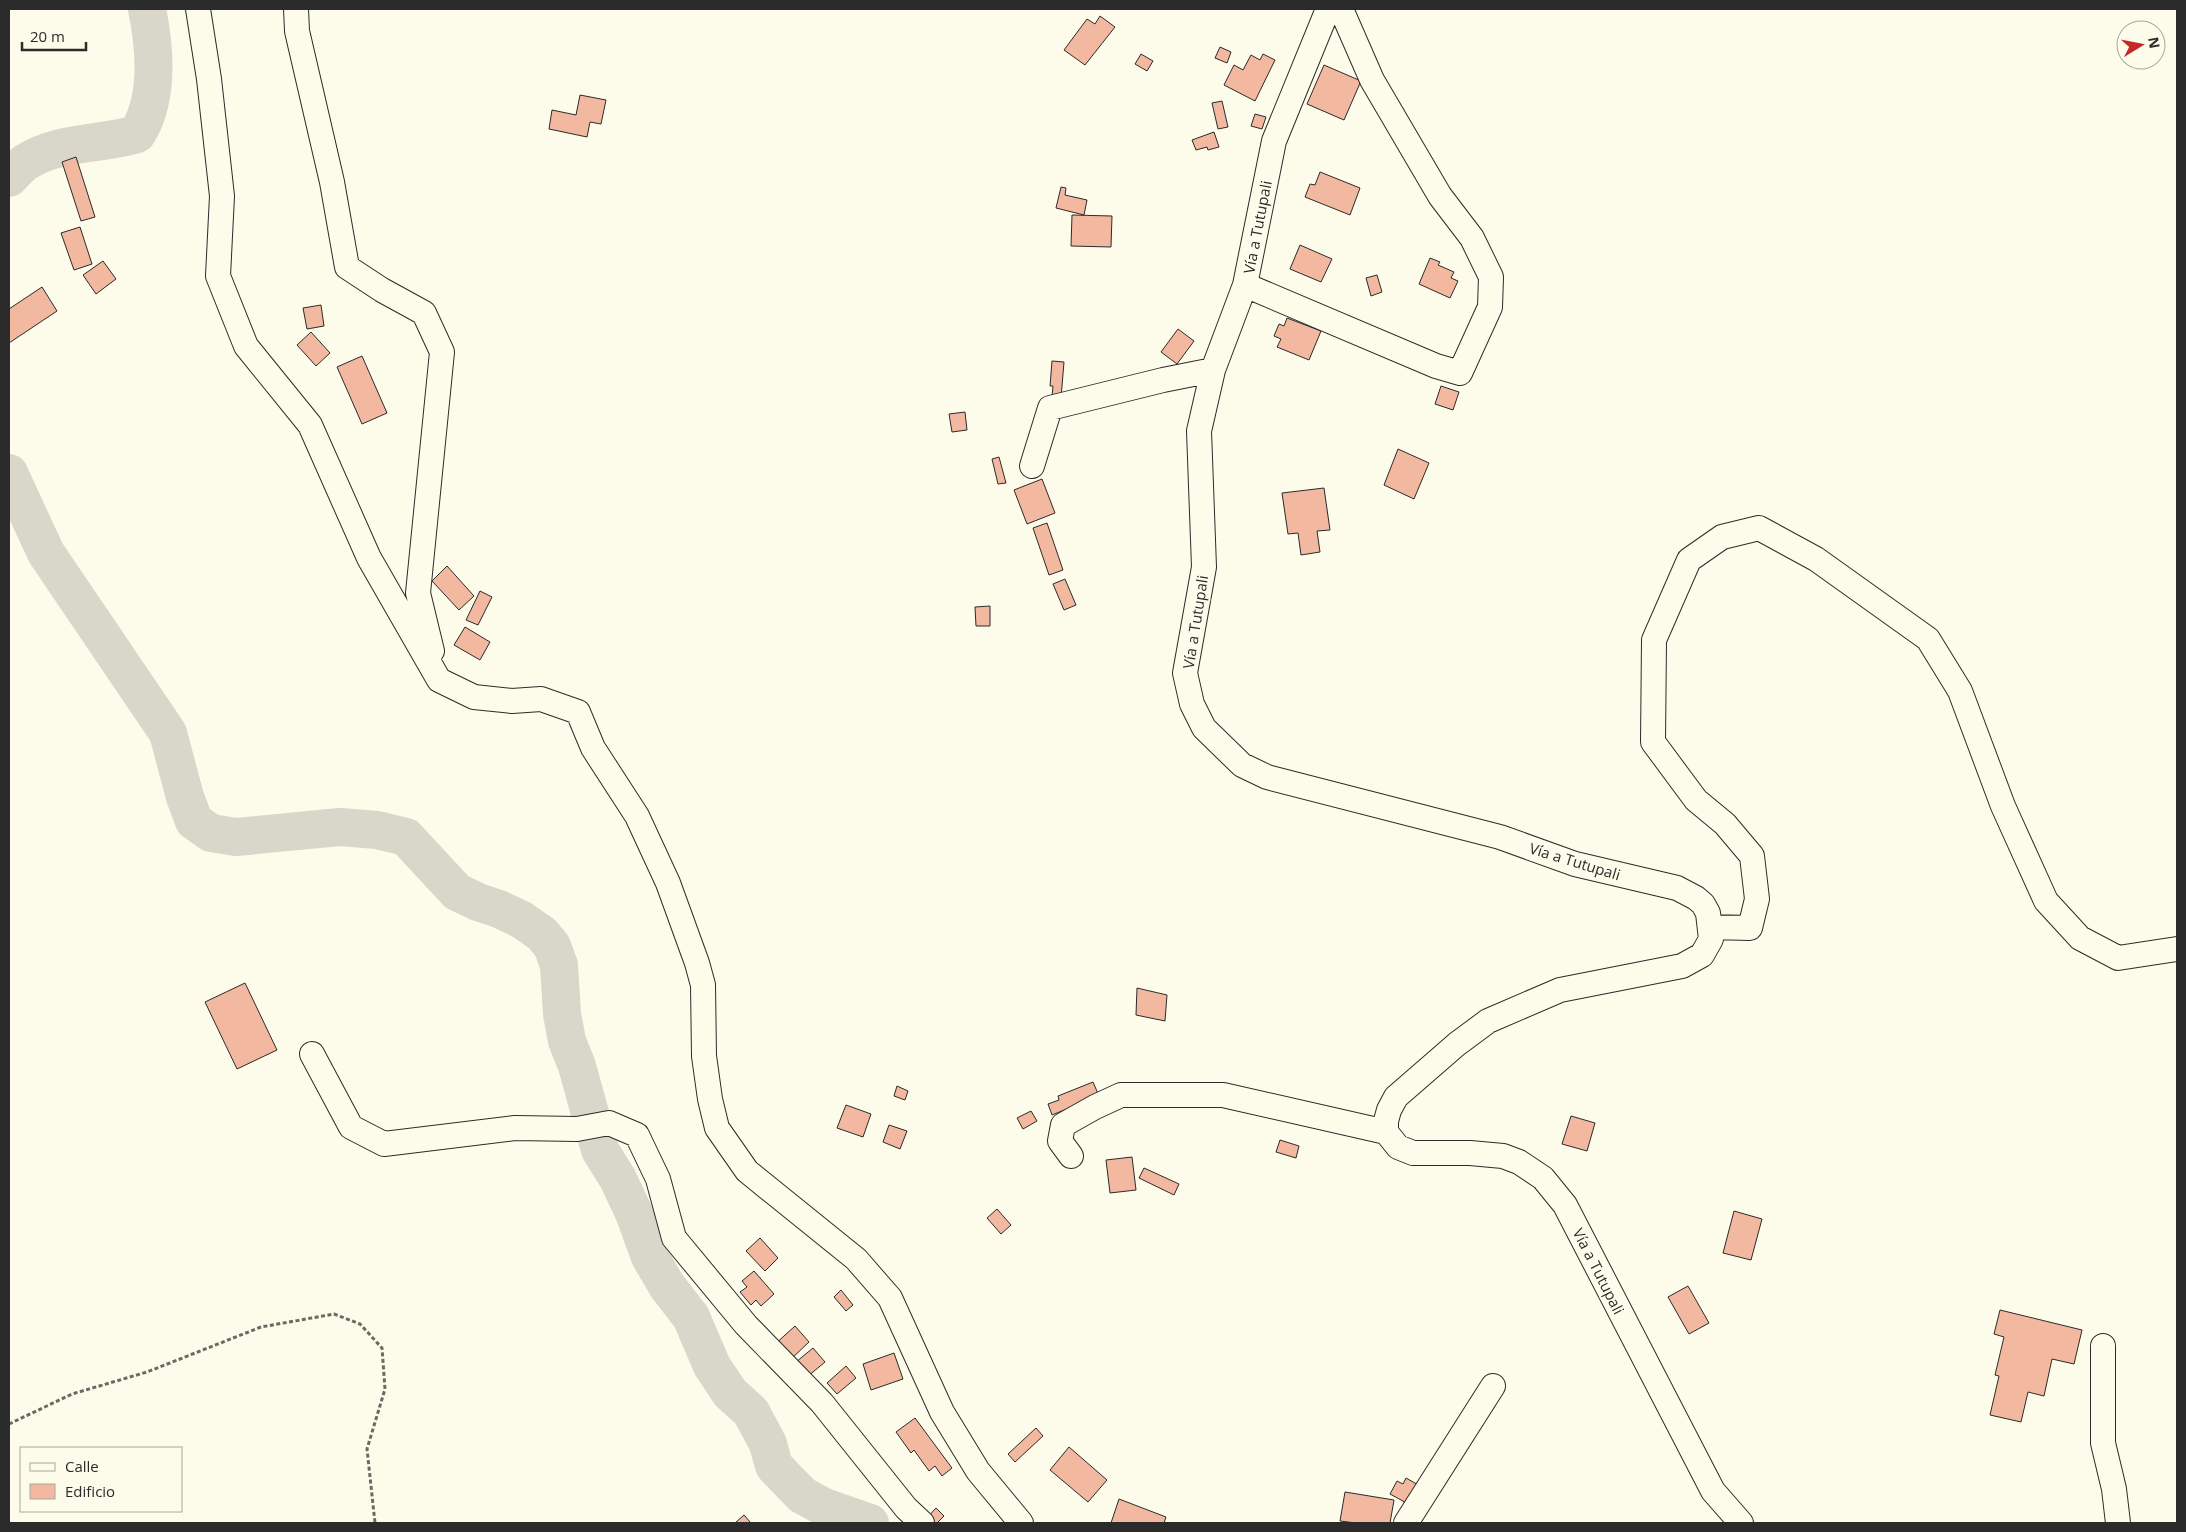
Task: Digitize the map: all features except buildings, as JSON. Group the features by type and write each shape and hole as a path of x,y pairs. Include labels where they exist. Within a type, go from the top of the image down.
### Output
{"street":[{"path":"198,9 209,79 222,196 218,276 246,346 310,425 369,558 438,680 474,697 512,701 541,699 578,712 593,748 637,816 668,883 697,963 703,986 704,1056 710,1100 717,1128 747,1171 856,1259 890,1298 942,1412 978,1471 1021,1523"},
{"path":"296,9 297,31 332,182 347,267 382,290 424,313 442,352 418,593 438,680"},
{"name":"Vía a Tutupali","path":"1328,9 1274,141 1245,285 1213,370 1199,431 1204,567 1185,674 1192,704 1204,728 1242,765 1266,776 1500,837 1575,864 1682,890 1704,904 1708,913 1711,940 1702,955 1682,966 1560,990 1488,1021 1457,1044 1396,1096 1386,1121 1386,1132 1398,1147 1413,1153 1470,1153 1502,1156 1519,1162 1543,1178 1565,1205 1713,1491 1741,1523"},
{"path":"1245,285 1436,366 1460,373 1490,307 1491,277 1472,238 1440,196 1372,80 1342,9"},
{"path":"1032,466 1050,408 1163,380 1213,370"},
{"path":"1710,927 1750,928 1757,899 1752,856 1724,824 1696,800 1653,742 1654,640 1689,560 1722,537 1759,528 1816,559 1928,639 1960,691 2003,806 2046,902 2080,938 2118,958 2177,949"},
{"path":"312,1054 351,1127 384,1144 515,1128 577,1129 610,1122 637,1135 658,1180 674,1238 746,1325 822,1403 906,1508 922,1523"},
{"path":"1071,1156 1060,1141 1063,1125 1121,1095 1157,1097 1173,1094 1223,1095 1386,1132"},
{"path":"2103,1346 2103,1443 2114,1488 2118,1523"},
{"path":"1406,1523 1493,1386"}],"path":[{"path":"9,1424 72,1394 147,1372 261,1327 334,1314 360,1324 382,1348 385,1389 367,1449 375,1523"}],"waterway":[{"path":"9,178 26,162 52,150 137,134 144,120 152,89 153,56 147,9"},
{"path":"9,473 46,553 168,733 185,797 194,821 211,833 236,837 340,827 377,830 406,837 457,892 522,920 542,934 552,946 559,965 562,1014 567,1041 577,1066 600,1150 618,1179 634,1213 650,1257 667,1286 691,1317 712,1366 730,1393 751,1412 768,1444 774,1466 802,1495 824,1507 870,1523"}]}
